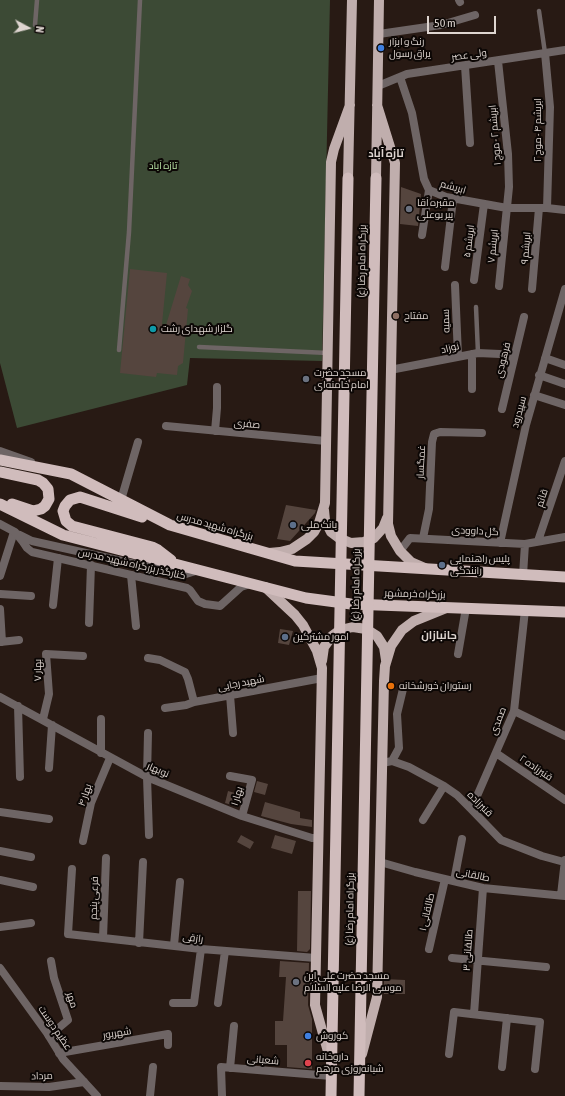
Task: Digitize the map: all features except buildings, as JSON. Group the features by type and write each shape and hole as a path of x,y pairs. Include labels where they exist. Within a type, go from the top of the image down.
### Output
{"highway":[{"name":"بزرگراه امام رضا (ع)","path":"331,1096 348,178"},
{"name":"بزرگراه امام رضا (ع)","path":"359,1096 376,178"},
{"name":"بزرگراه شهید مدرس","path":"0,460 74,474 177,528 290,560 435,570"},
{"path":"0,472 41,481 47,486 50,496 45,506 36,510 30,510 0,500"},
{"path":"176,564 152,547 72,526 66,521 63,511 68,501 74,497 80,497 177,528"},
{"path":"0,504 63,535 260,586"},
{"path":"435,570 565,577"},
{"name":"بزرگراه خرمشهر","path":"260,586 306,598 334,602 565,612"}],"main road":[{"name":"بزرگراه امام رضا (ع)","path":"348,178 352,0"},
{"name":"بزرگراه امام رضا (ع)","path":"376,178 379,0"},
{"name":"بزرگراه امام رضا (ع)","path":"325,505 331,162 332,152 350,105"},
{"name":"بزرگراه امام رضا (ع)","path":"377,105 394,163 388,524 390,534 400,551"},
{"path":"325,505 325,520 331,532 342,540 354,543 367,541 378,534 385,523 388,510"},
{"path":"255,550 275,553 292,549 301,544 309,538 316,528 325,505"},
{"path":"400,551 416,564 435,570"},
{"name":"بزرگراه امام رضا (ع)","path":"260,586 295,615 306,630 319,656 322,674 315,1005 331,1071"},
{"name":"بزرگراه امام رضا (ع)","path":"359,1066 377,997 380,862 387,762 384,681 385,666 393,642 404,627 433,613 453,607"},
{"path":"322,674 323,652 328,640 340,630 353,627 368,630 379,638 385,653 385,666"}],"street":[{"path":"379,34 441,25 475,15"},
{"name":"ولی عصر","path":"378,86 407,74 565,50"},
{"name":"ابریشم ۴ - موج ۲","path":"543,208 550,107 546,53"},
{"name":"ابریشم ۲ - موج ۱","path":"498,61 508,154 509,188 507,208"},
{"path":"465,66 470,142"},
{"name":"ابریشم","path":"400,77 412,113 424,179 429,190 453,199 507,208 543,208 565,210"},
{"path":"422,235 429,190"},
{"path":"445,267 453,199"},
{"name":"ابریشم ۵","path":"474,280 484,204"},
{"name":"ابریشم ۷","path":"499,286 507,208"},
{"name":"ابریشم ۹","path":"532,289 543,208"},
{"name":"سمیه","path":"455,285 458,356"},
{"name":"سپیدرود","path":"500,542 526,425 565,289"},
{"name":"فرهودی","path":"502,409 524,317"},
{"path":"472,388 475,353"},
{"name":"نوزاد","path":"390,370 475,353 500,354 514,358"},
{"path":"545,358 565,365"},
{"path":"540,375 565,384"},
{"path":"215,431 217,386"},
{"path":"534,395 565,405"},
{"name":"صفری","path":"166,426 326,441"},
{"name":"غمگسار","path":"423,538 429,509 432,442 434,434 440,432 482,433"},
{"path":"122,500 138,442"},
{"path":"0,451 54,471"},
{"name":"قائم","path":"538,541 565,461"},
{"name":"کنارگذر بزرگراه شهید مدرس","path":"0,524 14,532 30,550 187,588 199,602 218,606 222,605 243,586 249,584 260,586"},
{"path":"0,576 14,532 30,540 180,574 201,570"},
{"path":"523,574 525,544 565,537"},
{"name":"گل داوودی","path":"400,551 410,538 525,544"},
{"path":"53,605 58,558"},
{"path":"89,623 91,565"},
{"path":"131,575 136,626"},
{"path":"0,594 31,596"},
{"path":"458,654 466,608"},
{"path":"0,609 1,642 19,640"},
{"name":"صمدی","path":"470,808 477,796 514,711 525,610"},
{"name":"بهار ۷","path":"43,719 49,694 46,654 83,656"},
{"path":"148,658 160,660 185,672 194,702"},
{"name":"شهید رجایی","path":"165,708 186,705 322,674"},
{"path":"387,762 399,748 397,714 404,689"},
{"path":"230,695 233,733"},
{"name":"نوبهار","path":"0,696 110,758 147,777 242,816 312,838 319,838"},
{"path":"18,706 20,777"},
{"path":"514,711 565,736"},
{"path":"101,752 102,719"},
{"path":"49,768 52,725"},
{"path":"148,733 147,777 149,835"},
{"name":"قنبرزاده ۲","path":"496,753 565,800"},
{"name":"بهار ۴","path":"83,841 91,803 110,758"},
{"name":"قنبرزاده","path":"387,762 409,767 444,786 457,795 501,840 542,856 565,861"},
{"name":"بهار ۱","path":"230,776 252,780 242,816"},
{"path":"423,820 444,786"},
{"path":"0,812 49,819"},
{"path":"454,881 462,839"},
{"path":"0,851 31,857"},
{"name":"فرعی پنجم","path":"103,938 106,858"},
{"path":"563,896 565,861"},
{"path":"139,943 143,862"},
{"name":"طالقانی","path":"380,862 483,888 563,896"},
{"name":"رازقی","path":"72,869 68,934 201,949 316,958"},
{"name":"طالقانی ۱","path":"429,949 445,879"},
{"path":"0,880 33,887"},
{"path":"174,945 180,882"},
{"name":"طالقانی ۳","path":"474,1014 483,888"},
{"path":"0,927 31,922"},
{"path":"173,1003 194,1002 201,949"},
{"path":"218,1003 225,951"},
{"path":"452,958 546,967"},
{"name":"مهر","path":"49,1036 68,1020 54,978 51,961"},
{"name":"عظیم دوست","path":"0,968 49,1036 63,1059 97,1096"},
{"path":"449,1054 454,1012 540,1022 535,1069"},
{"path":"502,1067 507,1018"},
{"path":"222,1096 221,1067 230,1068 234,1026"},
{"name":"شهریور","path":"59,1053 168,1034 168,1044"},
{"path":"150,1096 153,1067"},
{"name":"شعبانی","path":"230,1068 331,1071"},
{"name":"مرداد","path":"0,1086 49,1087 84,1082"}],"lane":[{"path":"35,25 37,0"},
{"path":"119,350 129,232 140,0"},
{"path":"539,11 546,53"},
{"path":"475,353 476,307"},
{"path":"199,347 328,353"}],"green space":[{"name":"تازه آباد","path":"0,0 330,0 322,361 190,358 187,385 17,428 0,363"}],"place":[{"name":"رنگ و ابزار یراق رسول","path":"381,48"},
{"name":"مقبره آقا پیر بوعلی","path":"409,209"},
{"name":"مفتاح","path":"396,316"},
{"name":"گلزار شهدای رشت","path":"153,329"},
{"name":"مسجد حضرت امام خامنه‌ای","path":"306,379"},
{"name":"بانک ملی","path":"293,525"},
{"name":"پلیس راهنمایی رانندگی","path":"442,565"},
{"name":"امور مشترکین","path":"285,637"},
{"name":"رستوران خورشخانه","path":"391,686"},
{"name":"مسجد حضرت علی ابن موسی الرضا علیه السلام","path":"296,982"},
{"name":"کوروش","path":"308,1036"},
{"name":"داروخانه شبانه‌روزی مرهم","path":"308,1063"}],"district":[{"name":"تازه آباد","path":"386,154"},
{"name":"جانبازان","path":"439,636"}]}
